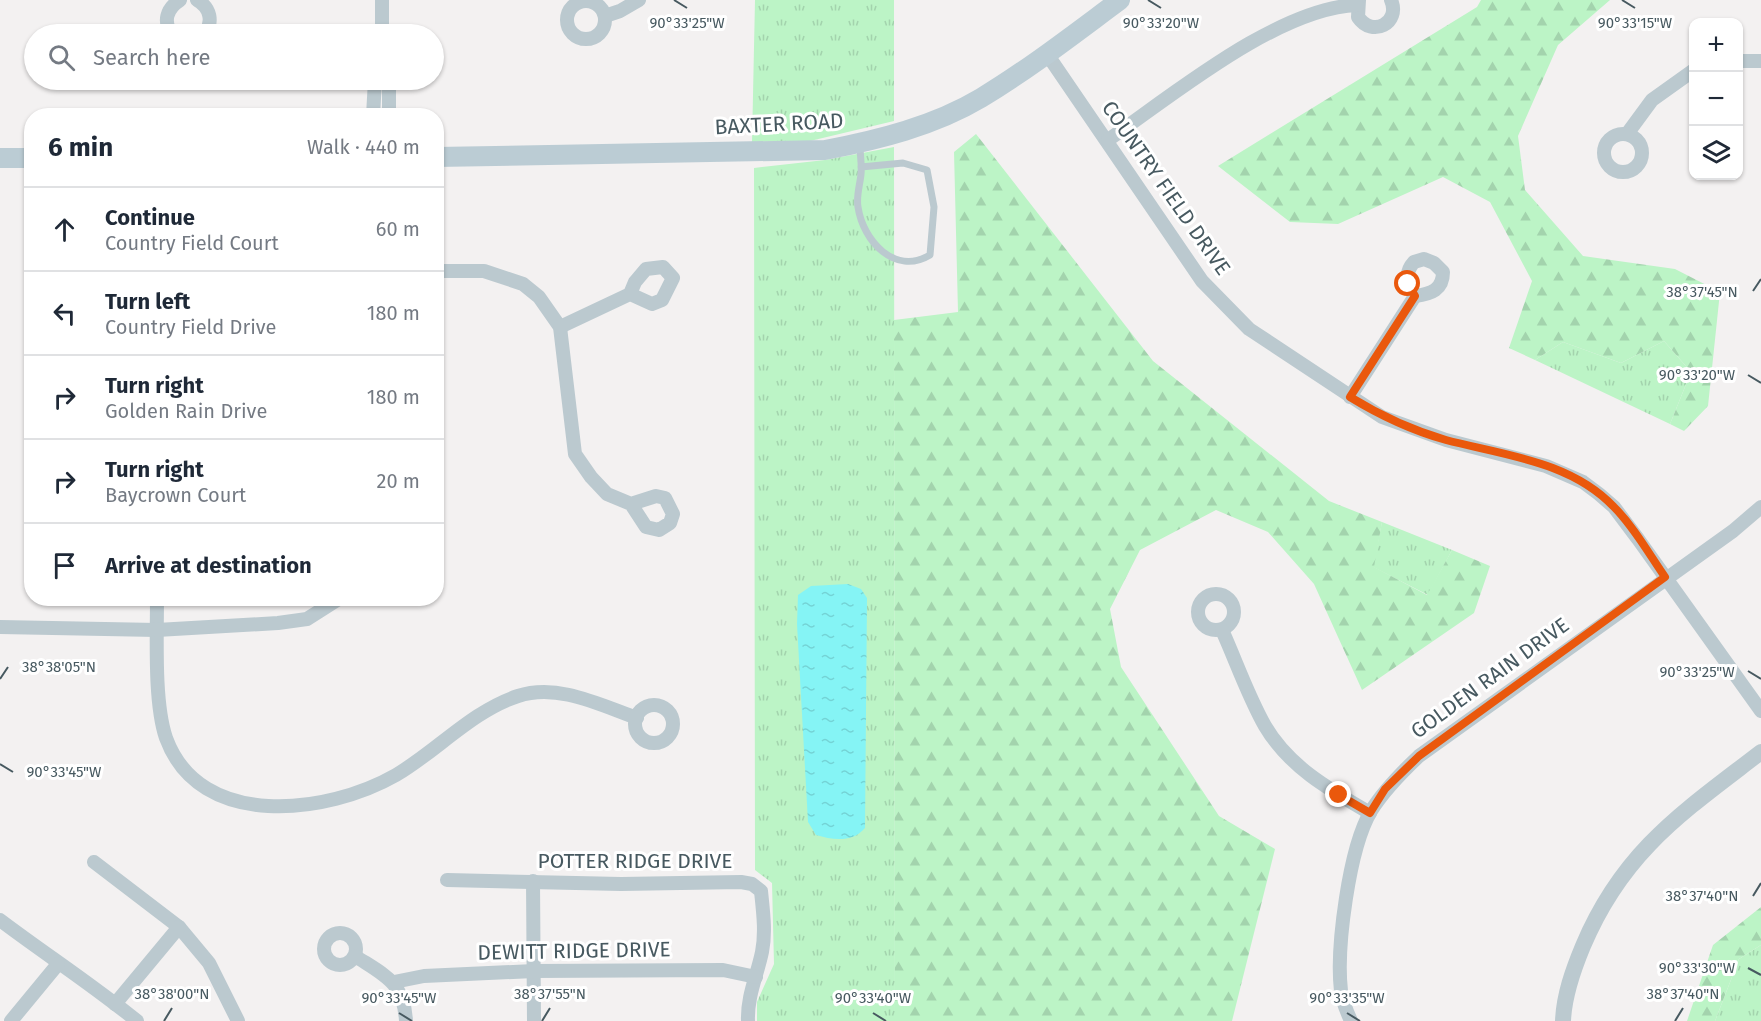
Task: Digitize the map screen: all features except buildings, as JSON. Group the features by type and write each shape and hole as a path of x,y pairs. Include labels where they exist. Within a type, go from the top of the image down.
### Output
{"main road":[{"name":"BAXTER ROAD","path":"444,157 825,150 860,143 925,123 954,112 980,98 1047,54 1120,0"},
{"path":"0,158 24,158"}],"street":[{"path":"169,24 167,17 169,10 180,0"},
{"path":"197,0 208,9 209,24"},
{"path":"382,0 382,24"},
{"path":"605,16 620,11 639,0"},
{"path":"1108,140 1257,40 1312,15 1358,2 1356,11 1362,22 1367,26 1379,28 1385,25 1393,15 1391,0"},
{"name":"COUNTRY FIELD DRIVE","path":"1047,54 1108,140 1202,281 1228,309 1268,343 1382,417 1413,429 1546,466 1583,482 1614,507 1761,711"},
{"path":"1743,61 1761,61"},
{"path":"1627,134 1652,100 1691,72"},
{"path":"373,108 374,90"},
{"path":"389,90 389,108"},
{"path":"444,271 484,271 523,284 539,297 560,327 575,454 591,477 608,494 631,504"},
{"path":"560,327 630,294"},
{"path":"1350,397 1415,296"},
{"name":"GOLDEN RAIN DRIVE","path":"1351,1021 1341,994 1340,971 1352,869 1360,836 1370,813 1385,789 1419,756 1665,577 1733,531 1761,507"},
{"path":"157,606 159,711 167,740 181,765 205,788 230,801 257,806 289,806 364,790 395,776 468,723 518,696 549,691 573,696 637,718"},
{"path":"0,627 157,630 278,623 308,619 328,606"},
{"path":"1222,630 1265,726 1280,746 1314,779 1370,813"},
{"path":"1563,1021 1578,958 1605,900 1626,868 1670,821 1761,752"},
{"path":"94,862 179,927 209,963 238,1021"},
{"name":"POTTER RIDGE DRIVE","path":"447,880 752,884 761,891 764,929 762,950 749,999 748,1021"},
{"path":"533,881 534,1021"},
{"path":"0,920 137,1021"},
{"path":"115,1004 179,927"},
{"path":"355,956 394,982 402,996 406,1021"},
{"path":"11,1021 58,964"},
{"name":"DEWITT RIDGE DRIVE","path":"394,982 417,977 534,970 723,970 756,977"}],"lane":[{"path":"860,143 861,166 857,206 862,224 882,253 896,260 910,262 930,255 934,207 927,170 903,164 861,166"}],"green space":[{"path":"755,0 894,0 894,121 810,141 752,142"},
{"path":"1481,0 1610,0 1558,45 1518,136 1525,190 1583,256 1675,269 1720,292 1708,406 1684,431 1670,424 1691,372 1664,341 1621,363 1563,342 1535,360 1509,348 1532,281 1490,202 1443,177 1338,224 1290,222 1218,166 1477,7"},
{"path":"976,134 1153,361 1329,501 1382,522 1374,567 1427,595 1452,550 1490,566 1474,613 1362,690 1314,584 1268,532 1216,510 1140,550 1110,609 1121,667 1219,816 1275,849 1232,1021 895,1021 894,320 958,312 954,152"},
{"path":"894,147 895,1021 757,1021 757,1002 774,964 772,883 755,870 754,168 825,160"},
{"path":"1664,341 1691,372 1670,424 1535,360 1563,342 1621,363"},
{"path":"1382,522 1452,550 1428,595 1373,567"},
{"path":"1761,907 1761,945 1739,959 1715,1021 1687,1021 1713,945"},
{"path":"1761,945 1761,1021 1715,1021 1739,959"}],"water":[{"path":"848,584 861,589 867,598 865,828 854,836 836,839 816,835 808,822 797,624 798,595 811,586"}],"route":[{"path":"1339,795 1370,813 1385,789 1419,756 1665,577 1614,507 1583,482 1546,466 1413,429 1382,417 1350,397 1415,296 1408,284"}]}
